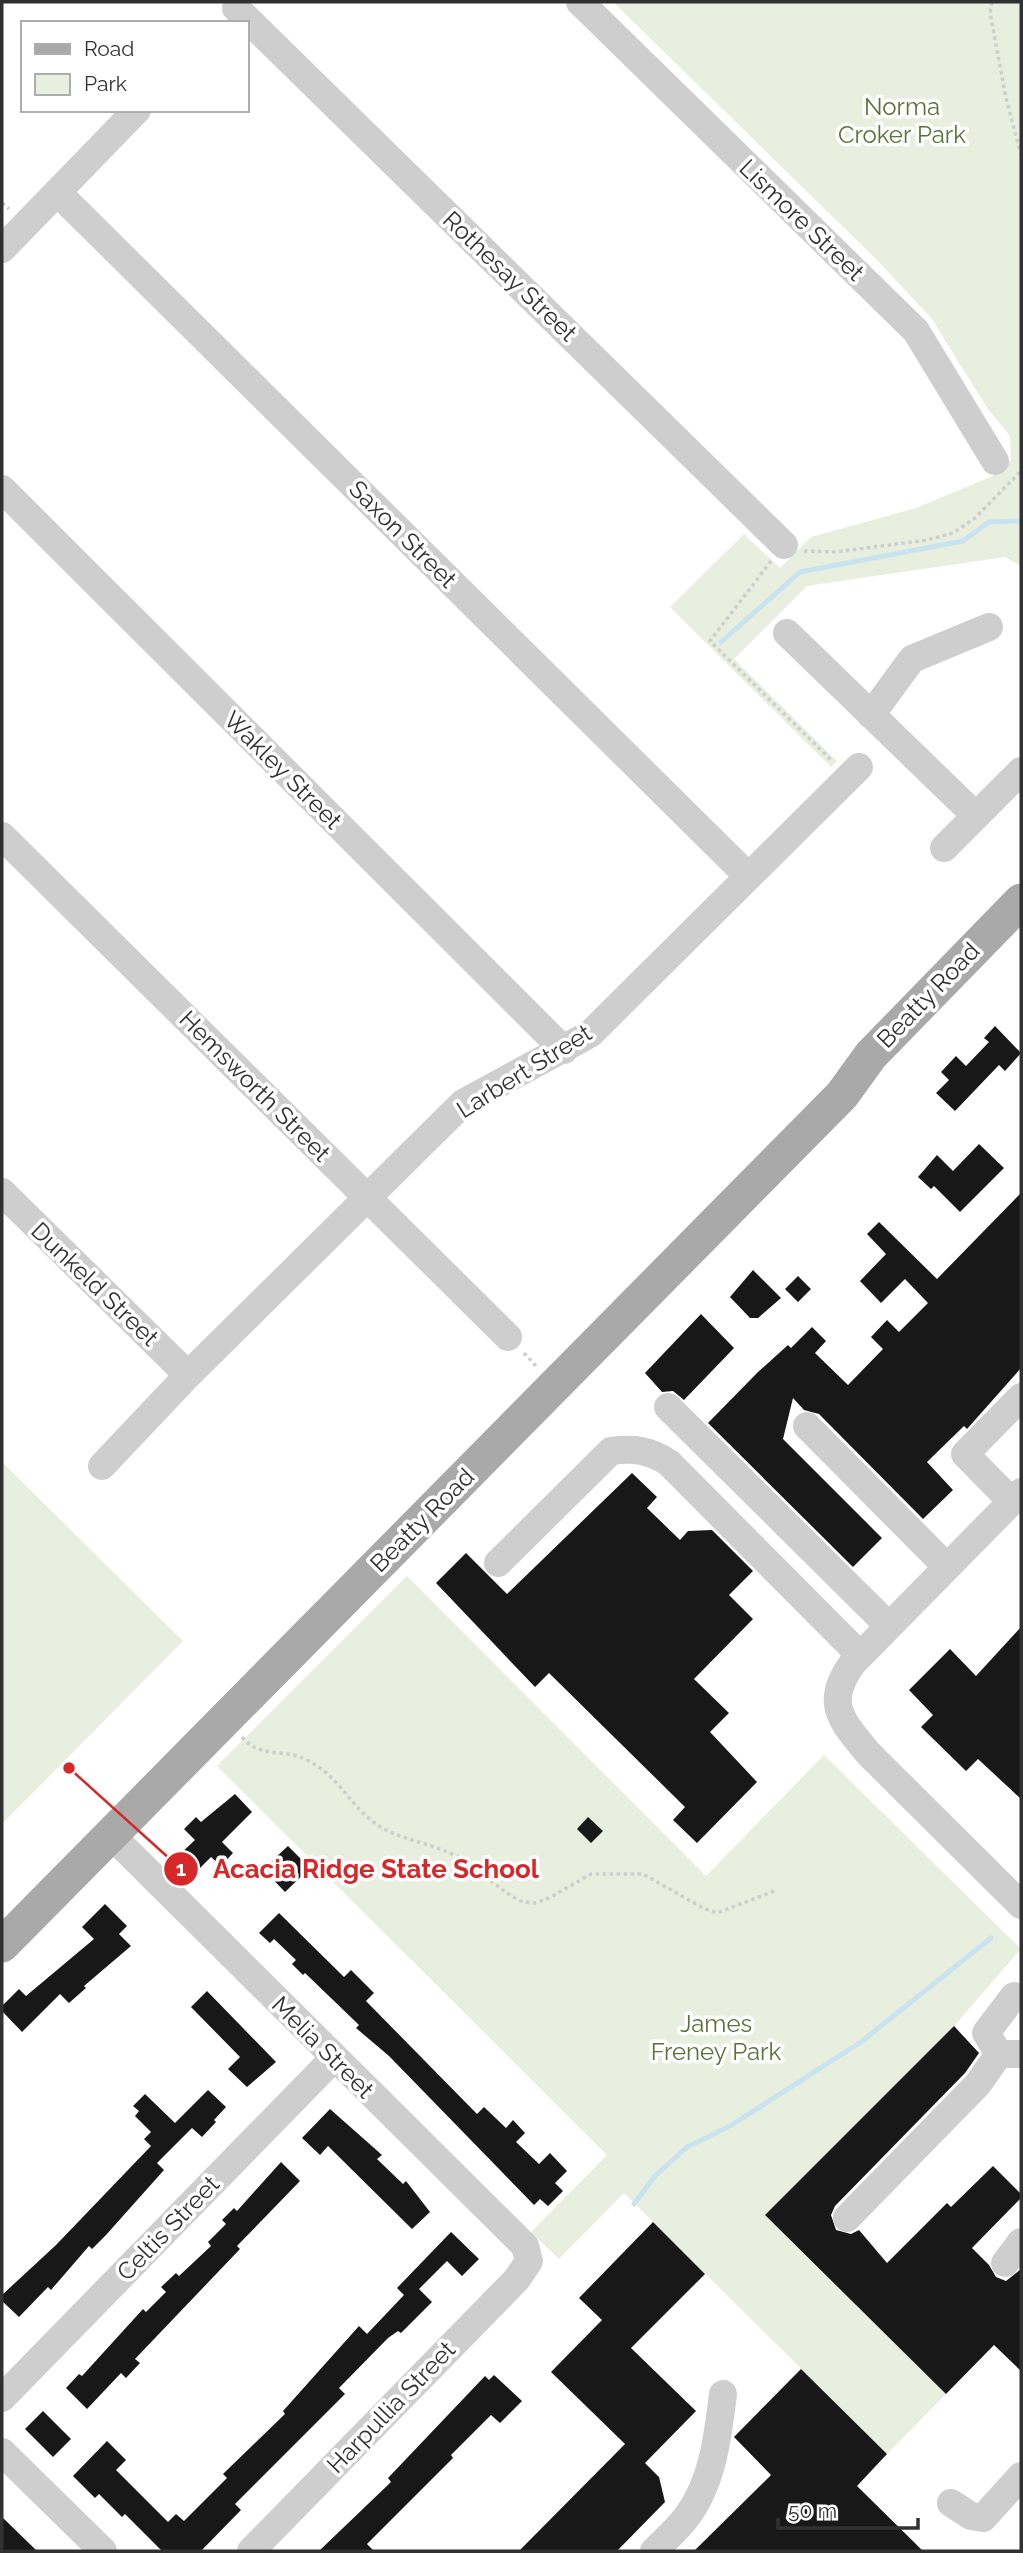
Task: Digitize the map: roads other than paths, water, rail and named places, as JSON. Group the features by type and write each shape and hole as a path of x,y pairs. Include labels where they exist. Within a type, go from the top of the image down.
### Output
{"main road":[{"name":"Beatty Road","path":"2,1945 842,1095 872,1055 1021,901"},
{"name":"Beatty Road","path":"842,1095 887,1066 1021,930"}],"street":[{"name":"Lismore Street","path":"580,2 916,331 995,461"},
{"name":"Rothesay Street","path":"248,25 784,545"},
{"path":"2,249 134,112"},
{"name":"Saxon Street","path":"57,192 748,876"},
{"name":"Wakley Street","path":"2,489 564,1050"},
{"path":"872,715 912,659 989,626"},
{"path":"787,633 976,816"},
{"path":"944,848 1021,771"},
{"name":"Larbert Street","path":"102,1466 188,1375 463,1103 590,1034 854,772"},
{"name":"Hemsworth Street","path":"2,836 508,1337"},
{"name":"Dunkeld Street","path":"2,1192 188,1375"},
{"path":"1021,1397 965,1454 1017,1497 860,1655 838,1683 838,1706 846,1727 867,1754 1021,1905"},
{"path":"668,1407 889,1626"},
{"path":"807,1426 947,1567"},
{"path":"498,1563 611,1451 632,1449 655,1453 669,1463 860,1655"},
{"name":"Melia Street","path":"111,1835 525,2246 529,2261"},
{"path":"847,2218 1010,2054 986,2033 1014,1996"},
{"name":"Celtis Street","path":"2,2398 334,2058"},
{"name":"Harpullia Street","path":"251,2551 517,2278 529,2261"},
{"path":"654,2551 689,2515 705,2481 716,2450 723,2394"},
{"path":"2,2452 103,2551"},
{"path":"951,2503 971,2516 982,2518 1021,2476"}],"waterway":[{"path":"721,642 800,572 963,541 989,522 1021,521"},
{"path":"634,2204 655,2176 687,2147 730,2126 861,2042 991,1938"}],"place":[{"name":"Acacia Ridge State School","path":"69,1768"}],"park label":[{"name":"Norma Croker Park","path":"902,120"},
{"name":"James Freney Park","path":"716,2037"}]}
